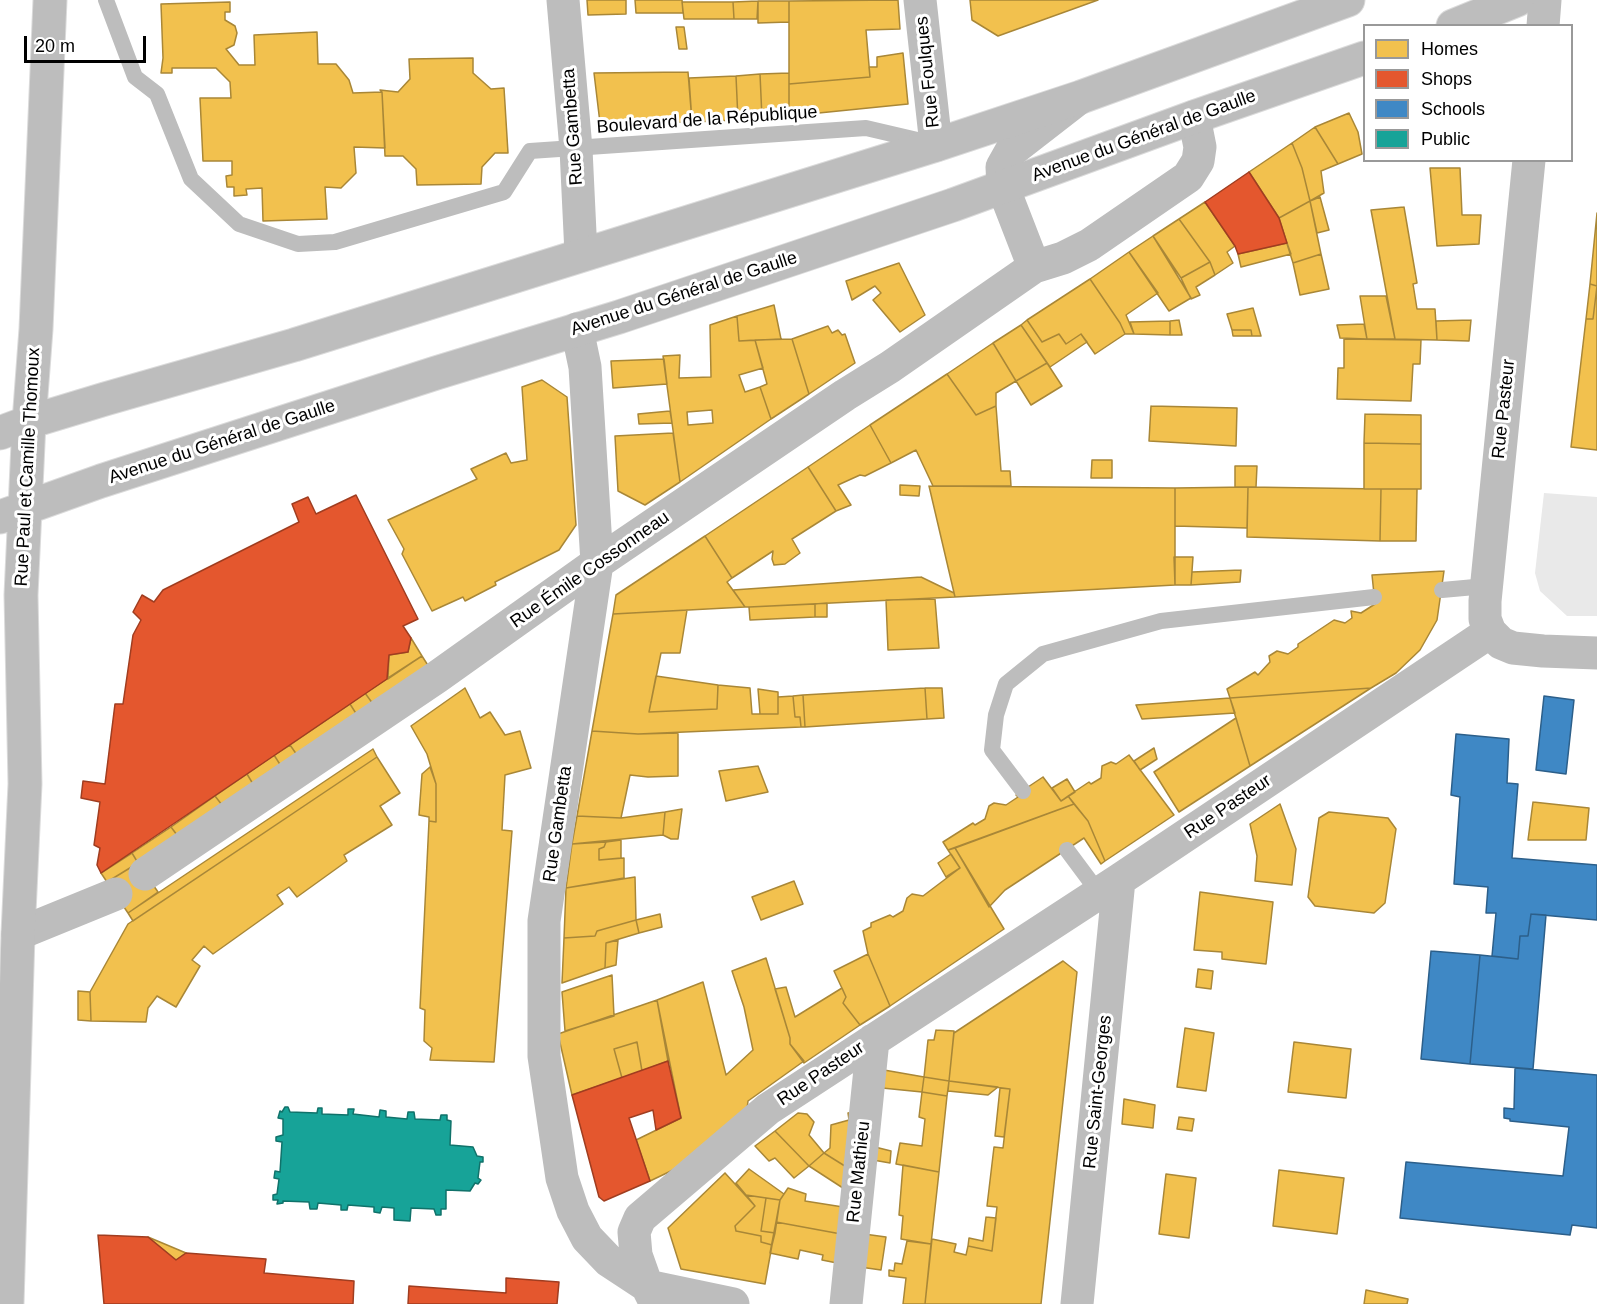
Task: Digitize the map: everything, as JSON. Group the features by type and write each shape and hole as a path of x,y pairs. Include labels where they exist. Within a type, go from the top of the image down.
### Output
{"street":[{"name":"Rue Paul et Camille Thomoux","path":"8,1304 8,1049 18,934 25,784 21,596 12,513 14,428 36,329 50,0"},
{"name":"Rue Gambetta","path":"563,0 576,148 581,254"},
{"name":"Rue Foulques","path":"920,0 936,145"},
{"path":"1458,24 1517,0"},
{"path":"1543,24 1545,0"},
{"path":"14,428 294,345 936,145 1081,97 1339,2"},
{"name":"Avenue du Général de Gaulle","path":"12,513 101,481 920,216 1363,59"},
{"path":"1034,267 1003,187 1002,166 1011,151 1081,97"},
{"name":"Rue Émile Cossonneau","path":"145,874 437,677 597,563 890,367 1034,267 1063,258 1089,245 1188,177 1198,161 1200,147 1194,117"},
{"name":"Rue Pasteur","path":"651,1295 636,1255 634,1232 640,1218 768,1109 1109,887 1490,632 1485,619 1486,586 1529,162"},
{"name":"Rue Gambetta","path":"576,329 585,367 597,563 544,921 544,1056 562,1178 573,1211 587,1238 609,1261 651,1295"},
{"path":"1490,632 1501,643 1513,648 1597,652"},
{"name":"Rue Saint-Georges","path":"1077,1304 1109,887"},
{"path":"18,934 116,894"},
{"name":"Rue Mathieu","path":"846,1304 873,1040"},
{"path":"651,1295 733,1304"}],"lane":[{"name":"Boulevard de la République","path":"106,0 135,77 157,94 191,179 239,224 298,244 335,242 504,192 530,151 866,128 936,145"},
{"path":"1442,590 1486,586"},
{"path":"1023,791 992,750 996,715 1006,684 1043,654 1161,621 1374,597"},
{"path":"1067,850 1109,887"}],"shaded area":[{"path":"1544,493 1597,497 1597,616 1567,616 1540,591 1535,573"}],"building: Homes":[{"path":"587,0 626,0 626,14 588,15"},
{"path":"635,0 682,0 683,13 636,13"},
{"path":"898,0 900,29 866,30 870,77 789,84 789,1"},
{"path":"970,0 1098,0 998,36 972,20"},
{"path":"758,1 757,19 734,19 733,2"},
{"path":"758,1 789,1 789,22 758,23"},
{"path":"230,2 230,12 225,12 225,20 235,26 237,33 234,45 226,49 239,65 255,65 254,35 317,32 318,64 336,64 349,80 353,93 382,92 385,148 354,147 356,173 341,188 325,187 327,219 263,221 262,188 246,189 247,195 234,196 234,187 227,187 226,176 232,175 232,161 203,161 200,98 231,98 230,82 216,68 172,68 172,73 161,73 163,58 161,4"},
{"path":"682,2 733,2 734,19 684,19"},
{"path":"676,27 684,27 687,49 679,49"},
{"path":"903,53 908,104 789,116 789,84 870,77 869,67 877,67 877,57"},
{"path":"473,58 473,73 491,89 504,88 508,153 495,153 482,167 481,184 417,185 416,169 403,156 385,156 382,92 380,90 398,92 410,79 409,59"},
{"path":"688,72 692,122 600,123 594,73"},
{"path":"789,73 789,116 762,118 760,74"},
{"path":"760,74 762,118 738,120 736,76"},
{"path":"736,76 738,120 692,122 689,78"},
{"path":"1349,113 1358,132 1362,154 1338,164 1315,127"},
{"path":"1315,127 1338,164 1321,171 1324,193 1310,201 1302,168 1292,143"},
{"path":"1292,143 1302,168 1310,201 1279,218 1249,172"},
{"path":"1430,168 1460,168 1462,215 1481,215 1479,244 1437,246"},
{"path":"1320,197 1329,230 1317,233 1310,201"},
{"path":"1310,201 1321,254 1293,263 1279,218"},
{"path":"1205,202 1235,246 1227,252 1233,263 1215,275 1210,262 1179,219"},
{"path":"1404,207 1417,283 1413,284 1417,309 1435,309 1437,340 1395,339 1371,210"},
{"path":"1597,213 1597,286 1590,284"},
{"path":"1179,219 1210,262 1181,278 1153,236"},
{"path":"1153,236 1191,298 1169,311 1129,252"},
{"path":"1287,243 1291,254 1241,267 1238,254"},
{"path":"1129,252 1158,293 1126,315 1134,334 1125,334 1090,279"},
{"path":"1321,254 1329,289 1300,295 1293,263"},
{"path":"1210,262 1215,275 1196,287 1200,295 1191,299 1181,278"},
{"path":"899,263 925,315 900,332 873,300 881,293 875,286 852,300 846,281"},
{"path":"1090,279 1125,334 1095,354 1081,334 1066,344 1059,334 1042,342 1027,320"},
{"path":"1590,284 1597,286 1593,319 1586,319"},
{"path":"1597,286 1597,450 1571,447 1586,319 1593,319"},
{"path":"1360,296 1386,296 1395,339 1367,339"},
{"path":"774,305 781,339 739,341 737,316"},
{"path":"1253,308 1261,336 1252,336 1251,330 1232,330 1227,314"},
{"path":"737,316 739,341 755,340 763,368 739,375 745,392 760,387 771,419 680,482 663,356 680,355 679,378 711,377 710,325","holes":["712,410 713,423 688,425 687,412"]},
{"path":"1027,320 1042,342 1059,334 1066,344 1081,334 1087,342 1050,367 1021,325"},
{"path":"1179,320 1182,335 1170,335 1170,321"},
{"path":"1471,320 1469,341 1437,340 1436,321"},
{"path":"1170,321 1170,335 1134,334 1130,322"},
{"path":"1364,324 1367,339 1340,338 1337,325"},
{"path":"1021,325 1047,363 1016,381 993,343"},
{"path":"828,326 832,333 838,330 842,335 845,334 855,363 809,394 792,339"},
{"path":"1232,330 1251,330 1252,336 1233,336"},
{"path":"792,339 809,394 771,419 760,387 767,384 755,340"},
{"path":"1344,339 1421,340 1420,364 1413,364 1411,401 1337,399 1338,368 1344,368"},
{"path":"993,343 1016,381 996,393 996,406 976,415 947,374"},
{"path":"664,359 667,384 613,388 611,361"},
{"path":"1047,363 1062,386 1031,405 1016,381"},
{"path":"947,374 976,415 996,406 1001,471 1010,471 1011,486 933,486 916,450 891,463 870,425"},
{"path":"542,380 567,397 576,525 559,550 495,582 496,585 465,601 463,597 432,611 402,554 404,549 388,520 477,479 471,469 506,453 511,463 527,460 522,387"},
{"path":"1151,406 1237,408 1236,446 1149,441"},
{"path":"670,411 672,423 639,424 638,414"},
{"path":"1365,414 1421,415 1421,444 1364,443"},
{"path":"870,425 891,463 865,476 860,475 838,485 851,505 836,511 808,467"},
{"path":"673,433 680,482 645,505 618,491 615,436"},
{"path":"1364,443 1421,444 1421,489 1364,489"},
{"path":"1092,460 1112,460 1112,478 1091,478"},
{"path":"1235,466 1257,466 1256,487 1235,487"},
{"path":"808,467 836,511 792,539 800,553 785,564 774,565 773,551 732,578 705,536"},
{"path":"900,485 920,486 919,496 900,495"},
{"path":"929,486 1175,488 1175,585 955,597"},
{"path":"1248,487 1247,528 1175,526 1175,488"},
{"path":"1248,487 1381,489 1380,541 1247,537"},
{"path":"1381,489 1417,489 1416,541 1380,541"},
{"path":"705,536 732,578 727,582 745,607 613,614 616,595"},
{"path":"1174,557 1193,557 1191,585 1175,585"},
{"path":"1241,570 1240,582 1191,585 1192,572"},
{"path":"1444,571 1437,620 1420,650 1396,673 1371,688 1230,698 1227,689 1255,672 1258,675 1270,662 1269,656 1277,651 1288,654 1298,647 1298,644 1334,620 1345,623 1352,618 1351,611 1361,613 1375,604 1372,575"},
{"path":"921,577 954,593 955,597 745,607 733,590"},
{"path":"935,599 939,648 888,650 886,600"},
{"path":"827,603 827,617 815,617 815,604"},
{"path":"815,604 815,617 750,620 749,607"},
{"path":"687,610 680,653 661,653 649,712 717,709 718,685 750,688 752,714 778,714 778,697 793,696 795,717 800,717 801,727 638,734 592,731 613,614"},
{"path":"411,638 422,656 388,679 389,655 408,652"},
{"path":"422,656 429,667 373,704 365,693"},
{"path":"656,676 718,685 717,709 649,712"},
{"path":"465,688 480,718 490,712 505,735 520,731 531,768 505,775 502,830 512,831 494,1062 430,1060 432,1048 424,1041 425,1010 420,1008 429,821 436,822 436,784 427,754 411,726"},
{"path":"925,688 942,688 944,718 927,719"},
{"path":"925,688 927,719 805,727 803,695"},
{"path":"1371,688 1250,766 1230,698"},
{"path":"758,689 778,692 778,714 760,714"},
{"path":"365,693 373,704 357,715 350,704"},
{"path":"803,695 805,727 801,727 800,717 795,717 793,696"},
{"path":"1230,698 1235,713 1142,719 1136,705"},
{"path":"350,704 357,715 297,755 290,745"},
{"path":"1236,718 1250,766 1179,812 1154,772"},
{"path":"592,731 638,734 678,733 678,776 630,775 621,818 577,816"},
{"path":"290,745 297,755 281,766 274,755"},
{"path":"1154,748 1157,759 1140,770 1134,761"},
{"path":"373,749 377,757 133,921 128,913"},
{"path":"274,755 281,766 253,784 247,774"},
{"path":"1129,755 1174,815 1105,861 1088,821 1068,796 1089,782 1091,784 1101,778 1102,766 1111,762 1116,764"},
{"path":"377,757 400,793 380,806 392,825 344,855 347,861 297,897 289,887 277,895 283,904 213,954 204,946 192,960 200,966 176,1007 157,996 148,1008 146,1022 91,1021 90,992 128,924"},
{"path":"758,766 768,792 726,801 719,771"},
{"path":"430,767 436,784 436,822 429,821 429,817 419,815 422,774"},
{"path":"247,774 253,784 222,805 215,796"},
{"path":"1043,777 1061,801 1068,796 1074,804 948,850 943,842 973,823 975,825 985,819 989,806 994,803 1006,805 1018,797 1016,795"},
{"path":"1067,779 1075,792 1061,801 1052,788"},
{"path":"215,796 222,805 177,835 171,827"},
{"path":"1533,802 1589,808 1586,840 1528,840"},
{"path":"1074,804 1088,821 1105,861 1101,864 1084,838 1005,890 989,907 955,848"},
{"path":"1280,804 1296,849 1292,885 1255,881 1257,856 1250,824"},
{"path":"682,809 678,839 671,839 663,835 665,812"},
{"path":"665,812 663,835 572,844 577,816 621,818"},
{"path":"1329,812 1388,818 1396,829 1385,903 1374,913 1315,906 1308,897 1319,818"},
{"path":"171,827 177,835 138,863 132,853"},
{"path":"621,840 621,858 599,860 599,849 604,847 606,842"},
{"path":"606,842 604,847 599,849 599,860 624,858 624,878 566,888 572,844"},
{"path":"955,848 1004,929 890,1006 868,954 863,931 871,927 871,923 890,915 893,917 903,911 907,898 912,894 923,896 960,868 948,850"},
{"path":"132,853 138,863 107,882 101,873"},
{"path":"951,854 960,868 946,877 938,863"},
{"path":"138,863 158,892 128,913 107,882"},
{"path":"635,877 636,920 597,931 595,936 564,938 566,888"},
{"path":"794,881 803,904 761,920 752,897"},
{"path":"1200,892 1273,902 1266,964 1222,959 1222,952 1194,950"},
{"path":"660,914 662,927 639,933 636,920"},
{"path":"636,920 639,933 606,943 605,968 562,983 564,938 595,936 597,931"},
{"path":"618,940 616,965 605,968 606,943"},
{"path":"868,954 890,1006 860,1025 843,1003 846,997 834,971"},
{"path":"766,958 790,1044 804,1061 748,1101 747,1109 694,1160 650,1181 636,1140 681,1118 657,1000 703,982 726,1075 753,1050 744,1007 732,971"},
{"path":"1063,961 1077,972 1041,1304 925,1304 932,1239 956,1244 954,1252 966,1255 968,1246 992,1251 997,1207 987,1206 994,1147 1003,1148 1010,1089 949,1081 954,1033"},
{"path":"1198,969 1213,971 1211,989 1196,987"},
{"path":"612,975 614,1016 565,1031 562,992"},
{"path":"786,987 795,1017 842,988 846,997 843,1003 860,1025 804,1063 790,1044 775,989"},
{"path":"78,991 90,992 91,1021 78,1020"},
{"path":"657,1000 668,1061 642,1071 637,1042 614,1049 622,1078 572,1095 558,1034"},
{"path":"1185,1028 1214,1033 1206,1091 1177,1087"},
{"path":"936,1030 954,1031 949,1081 924,1077 928,1040 934,1040"},
{"path":"637,1042 642,1071 622,1078 614,1049"},
{"path":"1294,1042 1351,1049 1346,1098 1288,1092"},
{"path":"884,1070 924,1077 922,1092 882,1088"},
{"path":"924,1077 949,1081 947,1096 922,1092"},
{"path":"949,1081 998,1087 988,1095 948,1091"},
{"path":"1000,1088 1010,1089 1004,1137 995,1136"},
{"path":"922,1092 947,1096 939,1172 896,1164 900,1143 922,1146 925,1119 919,1117"},
{"path":"1124,1099 1155,1105 1153,1128 1122,1124"},
{"path":"855,1112 848,1168 824,1153 830,1148 831,1125 849,1120 848,1113"},
{"path":"798,1113 807,1114 814,1122 809,1135 824,1153 809,1166 775,1131"},
{"path":"1179,1117 1194,1119 1192,1131 1177,1129"},
{"path":"775,1131 809,1166 794,1178 775,1158 769,1161 755,1146"},
{"path":"875,1147 891,1151 890,1163 873,1160"},
{"path":"824,1153 848,1168 846,1190 809,1166"},
{"path":"903,1165 939,1172 931,1244 901,1239 903,1216 899,1215"},
{"path":"749,1169 784,1194 780,1200 746,1195 736,1183"},
{"path":"1279,1170 1344,1178 1337,1234 1273,1226"},
{"path":"725,1173 755,1206 735,1226 736,1231 761,1236 761,1242 772,1245 765,1284 681,1269 668,1228"},
{"path":"1166,1174 1196,1178 1189,1238 1159,1234"},
{"path":"788,1188 806,1194 805,1201 843,1207 841,1234 776,1222 780,1200"},
{"path":"746,1195 766,1198 761,1231 775,1233 772,1245 761,1242 761,1236 736,1231 735,1226 755,1206"},
{"path":"766,1198 780,1200 775,1233 761,1231"},
{"path":"986,1217 996,1218 992,1251 968,1246 969,1238 983,1241"},
{"path":"776,1222 841,1234 837,1263 822,1260 823,1255 800,1250 798,1259 770,1253"},
{"path":"864,1234 886,1237 881,1270 860,1267"},
{"path":"148,1237 186,1253 176,1260"},
{"path":"907,1241 931,1244 925,1304 903,1304 906,1278 889,1276 889,1270 894,1271 895,1263 902,1264"},
{"path":"1366,1290 1408,1299 1407,1304 1364,1304"}],"building: Shops":[{"path":"1249,172 1279,218 1287,243 1238,254 1205,202"},
{"path":"356,495 418,619 403,626 411,638 408,652 389,655 387,679 101,873 97,865 100,848 94,845 100,802 81,798 83,781 105,784 115,704 123,704 133,635 141,620 133,612 142,595 154,602 163,590 299,522 292,504 308,497 316,514"},
{"path":"668,1061 681,1118 656,1130 653,1110 629,1118 650,1181 604,1201 599,1197 572,1095"},
{"path":"98,1235 148,1237 176,1260 186,1253 266,1259 264,1273 354,1281 353,1304 104,1304"},
{"path":"506,1278 559,1282 557,1304 408,1304 409,1286 506,1293"}],"building: Schools":[{"path":"1544,696 1574,700 1566,774 1536,770"},
{"path":"1456,734 1509,739 1507,783 1518,784 1512,858 1597,865 1597,920 1531,914 1528,936 1520,936 1518,959 1492,956 1496,913 1486,913 1488,887 1454,884 1460,797 1451,795"},
{"path":"1531,914 1546,915 1533,1069 1470,1064 1480,955 1518,959 1520,936 1528,936"},
{"path":"1431,951 1480,955 1470,1064 1421,1059"},
{"path":"1515,1068 1597,1075 1597,1228 1572,1225 1570,1235 1400,1218 1406,1162 1563,1176 1569,1127 1510,1121 1504,1118 1504,1108 1514,1109"}],"building: Public":[{"path":"285,1107 288,1107 290,1112 317,1113 318,1108 322,1108 322,1114 348,1115 348,1109 354,1109 353,1114 379,1117 380,1110 386,1111 386,1117 407,1119 408,1112 414,1112 415,1119 440,1120 441,1115 447,1115 447,1120 451,1121 450,1145 473,1147 477,1156 483,1157 478,1178 481,1180 478,1184 475,1183 470,1191 446,1190 446,1209 441,1209 441,1215 436,1215 434,1209 411,1208 410,1221 394,1220 394,1208 382,1207 380,1213 374,1212 374,1207 348,1205 347,1210 341,1210 341,1205 318,1203 317,1209 310,1209 309,1202 283,1201 277,1204 278,1200 273,1200 273,1195 277,1194 279,1179 274,1178 275,1171 280,1172 282,1142 276,1141 276,1137 283,1135 283,1119 278,1118 280,1111 282,1112"}]}
